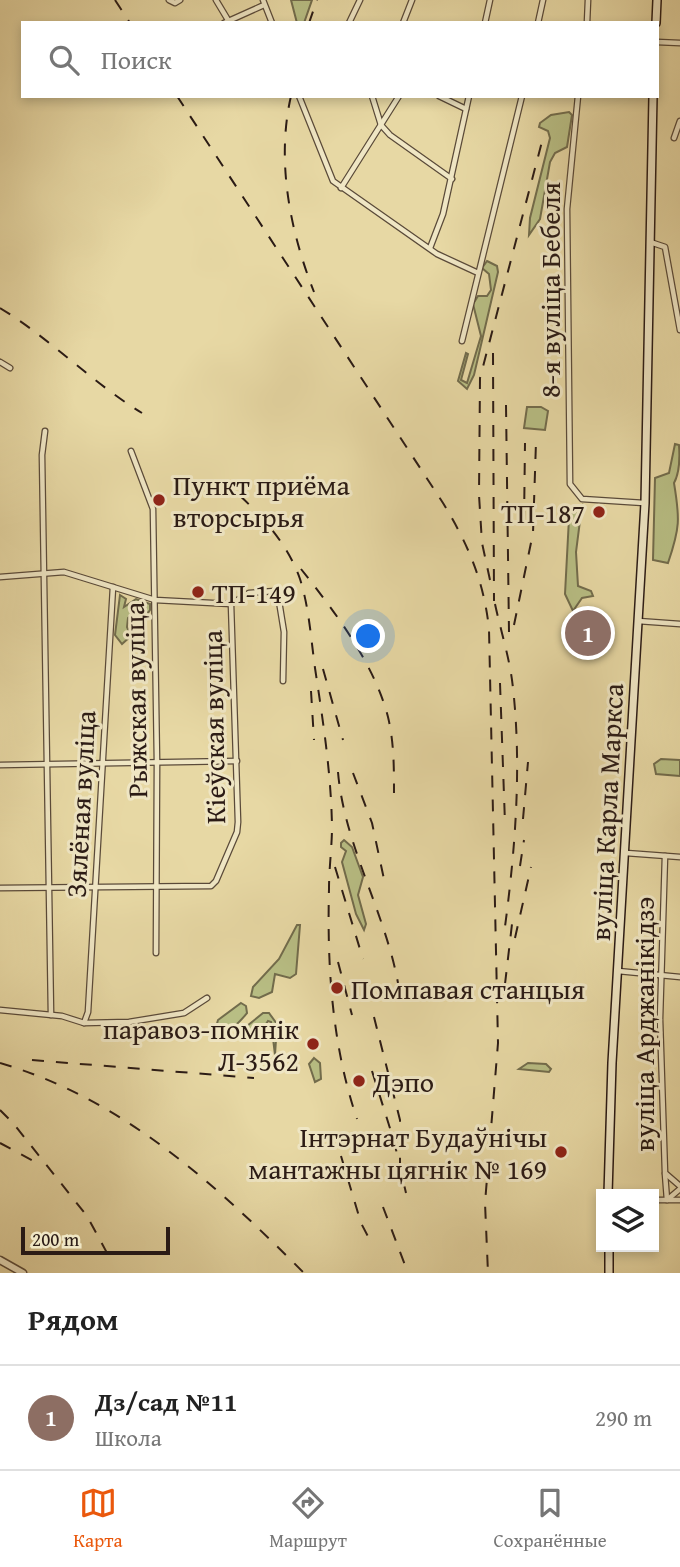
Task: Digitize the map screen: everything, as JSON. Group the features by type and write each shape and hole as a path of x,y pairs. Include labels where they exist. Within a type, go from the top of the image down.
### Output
{"main road":[{"path":"656,21 657,0"},
{"name":"вуліца Карла Маркса","path":"608,1189 645,503 653,98"},
{"path":"609,1252 609,1273"}],"street":[{"path":"169,0 175,3 180,0"},
{"path":"216,0 226,21 264,3 271,21"},
{"path":"350,21 360,0"},
{"path":"404,21 412,0"},
{"path":"486,21 491,0"},
{"path":"538,21 542,0"},
{"path":"587,21 588,0"},
{"path":"659,42 680,43"},
{"path":"373,98 381,125 405,147 452,179"},
{"path":"341,188 398,98"},
{"path":"443,98 466,109"},
{"path":"430,248 438,233 452,179 469,98"},
{"path":"462,341 476,272 521,98"},
{"name":"8-я вуліца Бебеля","path":"578,98 567,209 570,484 582,499 645,503"},
{"path":"300,99 324,166 341,188 451,262 476,272"},
{"path":"674,138 680,121"},
{"path":"649,242 665,247 680,330"},
{"path":"0,362 10,368"},
{"path":"45,431 42,455 46,571 47,888 51,1015"},
{"name":"Рыжская вуліца","path":"131,451 153,509 158,763 156,953"},
{"path":"0,577 46,571 64,572 155,600 231,604 249,593 275,591 284,632 283,681"},
{"name":"Зялёная вуліца","path":"84,1023 88,1012 97,887 113,587"},
{"name":"Кіеўская вуліца","path":"156,886 211,886 219,875 237,832 231,604"},
{"path":"638,621 680,624"},
{"path":"0,765 237,761"},
{"path":"626,853 680,857"},
{"name":"вуліца Арджанікідзэ","path":"665,856 660,975 665,1173 680,1187"},
{"path":"0,888 156,886"},
{"path":"618,971 680,977"},
{"path":"0,1010 51,1015 84,1023 166,1017 184,1013 207,998"},
{"path":"665,1173 667,1200"},
{"path":"667,1200 680,1187"},
{"path":"659,1200 680,1200"},
{"path":"0,1261 23,1273"}],"green space":[{"path":"291,0 312,0 305,21 296,21"},
{"path":"569,112 572,115 567,147 555,153 550,162 540,219 529,235 530,218 550,138 548,131 539,127 540,123 551,115"},
{"path":"487,261 497,266 498,272 474,375 467,389 458,381 466,353 468,354 461,380 467,383 481,336 473,304 478,296 487,296 491,290 489,274 482,268"},
{"path":"527,407 541,407 548,411 545,430 524,428"},
{"path":"675,444 679,445 678,470 674,483 678,523 668,563 653,560 655,478 669,473"},
{"path":"582,505 576,552 578,586 591,591 593,596 582,598 573,611 565,594 569,518 573,510"},
{"path":"120,595 126,599 124,607 136,599 150,604 148,613 141,607 128,618 127,627 131,636 122,644 115,635"},
{"path":"661,759 680,760 680,776 656,774 654,764"},
{"path":"344,840 352,847 363,877 358,895 366,924 364,930 356,914 342,862 346,851 341,847"},
{"path":"297,925 300,925 296,974 290,978 275,974 272,992 259,998 251,996 253,987 279,959"},
{"path":"241,1003 246,1006 247,1013 237,1024 226,1029 216,1027 218,1020"},
{"path":"263,1013 269,1013 277,1024 275,1055 271,1022 268,1021 256,1039 249,1040 246,1036 247,1026"},
{"path":"314,1058 320,1063 321,1079 315,1082 309,1064"},
{"path":"528,1063 546,1064 551,1069 549,1072 519,1069"}],"railway":[{"path":"115,0 129,21"},
{"path":"310,21 317,0"},
{"path":"178,98 443,503 460,533 479,579 489,629 498,1043 485,1203 488,1273"},
{"path":"291,98 285,145 288,196 298,245 314,292"},
{"path":"490,580 482,543 479,495 480,378 544,134"},
{"path":"0,308 142,413"},
{"path":"493,353 494,601"},
{"path":"506,405 509,632"},
{"path":"514,625 533,533 536,442"},
{"path":"524,523 525,443"},
{"path":"222,480 246,501 278,537 294,564 306,601 330,786 330,977 342,1063 357,1119"},
{"path":"301,569 352,639 382,697 391,736 394,793"},
{"path":"495,604 512,677 517,749 514,842 504,934"},
{"path":"323,669 343,740"},
{"path":"500,683 505,823"},
{"path":"311,691 314,740"},
{"path":"523,819 528,762"},
{"path":"338,772 348,825 384,930 398,983"},
{"path":"353,773 372,823 385,884"},
{"path":"520,866 524,840"},
{"path":"335,867 363,959"},
{"path":"515,938 531,867"},
{"path":"505,984 512,924"},
{"path":"338,962 352,1015"},
{"path":"374,1017 400,1120 400,1168"},
{"path":"32,1060 254,1078"},
{"path":"0,1063 87,1098 165,1148 236,1208 304,1273"},
{"path":"372,1071 394,1141 406,1193"},
{"path":"0,1110 87,1216 113,1264"},
{"path":"0,1143 41,1165"},
{"path":"341,1156 361,1223 373,1246"},
{"path":"383,1207 408,1273"}],"place":[{"name":"Пункт приёма вторсырья","path":"159,500"},
{"name":"ТП-187","path":"599,512"},
{"name":"ТП-149","path":"198,592"},
{"name":"Дз/сад №11","path":"588,633"},
{"name":"Помпавая станцыя","path":"337,988"},
{"name":"паравоз-помнік Л-3562","path":"313,1044"},
{"name":"Дэпо","path":"359,1081"},
{"name":"Інтэрнат Будаўнічы мантажны цягнік № 169","path":"561,1152"}]}
